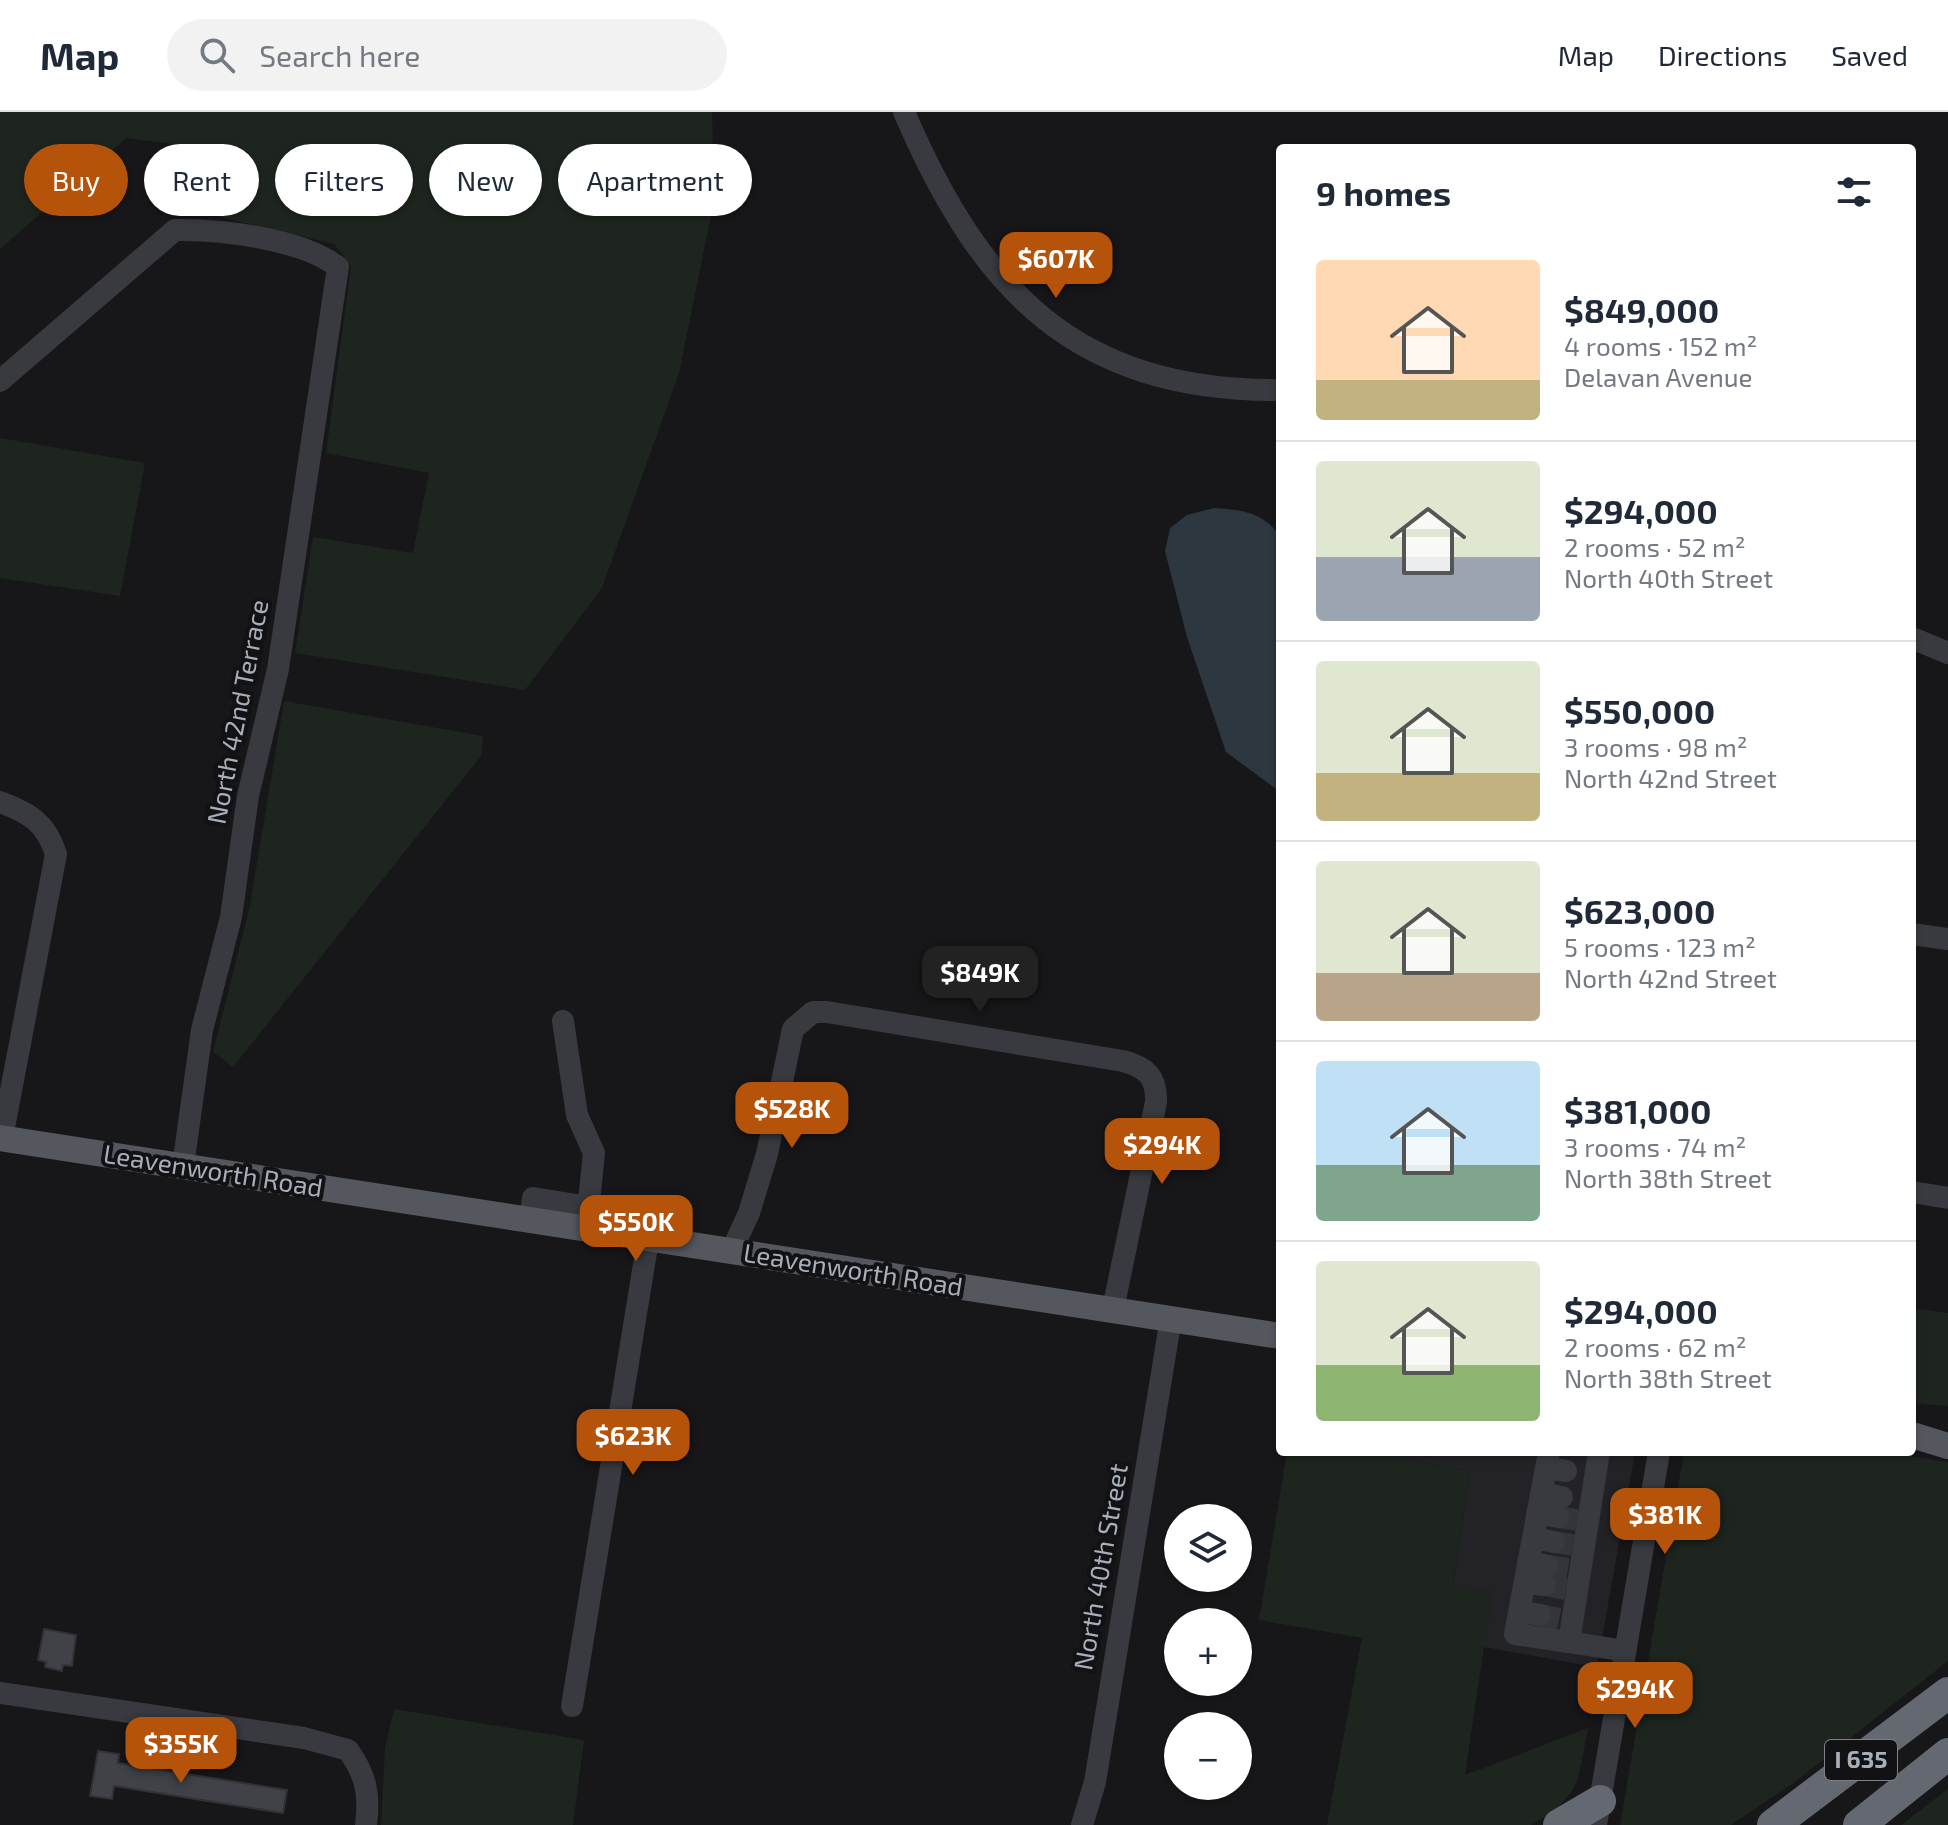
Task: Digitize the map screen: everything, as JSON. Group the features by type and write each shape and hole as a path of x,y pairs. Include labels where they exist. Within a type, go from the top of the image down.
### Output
{"highway":[{"name":"I 635","path":"1773,1825 1948,1693"},
{"name":"I 635","path":"1859,1825 1948,1754"},
{"path":"1559,1825 1598,1813"}],"main road":[{"name":"Leavenworth Road","path":"1,1138 530,1221 588,1218 648,1240 1276,1335"},
{"path":"1916,1427 1948,1426"},
{"path":"1916,1436 1948,1446"}],"street":[{"path":"904,112 929,169 957,220 1000,276 1055,330 1074,343 1142,373 1245,391 1276,390"},
{"name":"North 42nd Terrace","path":"0,381 175,230 209,229 320,253 338,267 278,669 248,796 231,917 202,1030 183,1166"},
{"path":"1916,640 1948,653"},
{"path":"0,802 30,813 49,831 56,854 1,1138"},
{"path":"1916,935 1948,939"},
{"path":"731,1252 749,1213 767,1154 793,1029 813,1012 827,1012 1123,1061 1149,1074 1157,1089 1156,1102 1113,1309"},
{"path":"563,1021 577,1115 594,1153 588,1218"},
{"path":"1916,1193 1948,1198"},
{"path":"572,1706 648,1240"},
{"name":"North 40th Street","path":"1082,1825 1095,1782 1171,1318"},
{"path":"1568,1469 1592,1456"},
{"path":"1598,1813 1658,1456"},
{"path":"1552,1622 1555,1577 1567,1508 1568,1469"},
{"path":"1552,1622 1555,1577 1567,1508 1568,1469"},
{"path":"1552,1622 1625,1651"},
{"path":"0,1693 304,1738 348,1750 365,1773 368,1803 366,1825"}],"shaded area":[{"path":"0,112 712,112 713,144 558,144 558,216 711,216 679,373 602,588 525,690 295,653 313,537 413,553 429,473 326,453 351,266 334,244 216,216 259,216 259,144 173,144 126,138 119,144 24,144 24,216 37,216 0,249"},
{"path":"0,438 145,463 120,596 0,578"},
{"path":"1214,508 1243,511 1267,522 1276,532 1276,789 1226,752 1187,637 1165,551 1170,528 1187,515"},
{"path":"284,701 483,736 481,756 233,1067 213,1052 250,905"},
{"path":"1916,1309 1948,1313 1948,1406 1916,1403"},
{"path":"1286,1456 1384,1456 1470,1471 1453,1585 1492,1592 1465,1775 1588,1728 1574,1786 1560,1805 1531,1825 1327,1825 1362,1638 1259,1620"},
{"path":"1384,1456 1634,1456 1597,1667 1483,1647 1492,1592 1453,1586 1470,1471"},
{"path":"1683,1456 1908,1456 1948,1462 1948,1661 1796,1781 1731,1825 1620,1825"},
{"path":"394,1709 584,1740 573,1825 381,1825 385,1748"},
{"path":"1948,1789 1948,1825 1901,1825"}],"building":[{"path":"44,1629 76,1635 72,1666 63,1665 62,1671 45,1667 46,1662 38,1660"},
{"path":"98,1751 119,1754 118,1763 287,1790 283,1813 114,1786 112,1799 90,1796"}],"tunnel":[{"path":"1558,1517 1577,1520"},
{"path":"1554,1542 1573,1545"},
{"path":"1548,1566 1568,1569"},
{"path":"1545,1585 1566,1589"},
{"path":"1540,1615 1559,1619"}]}
